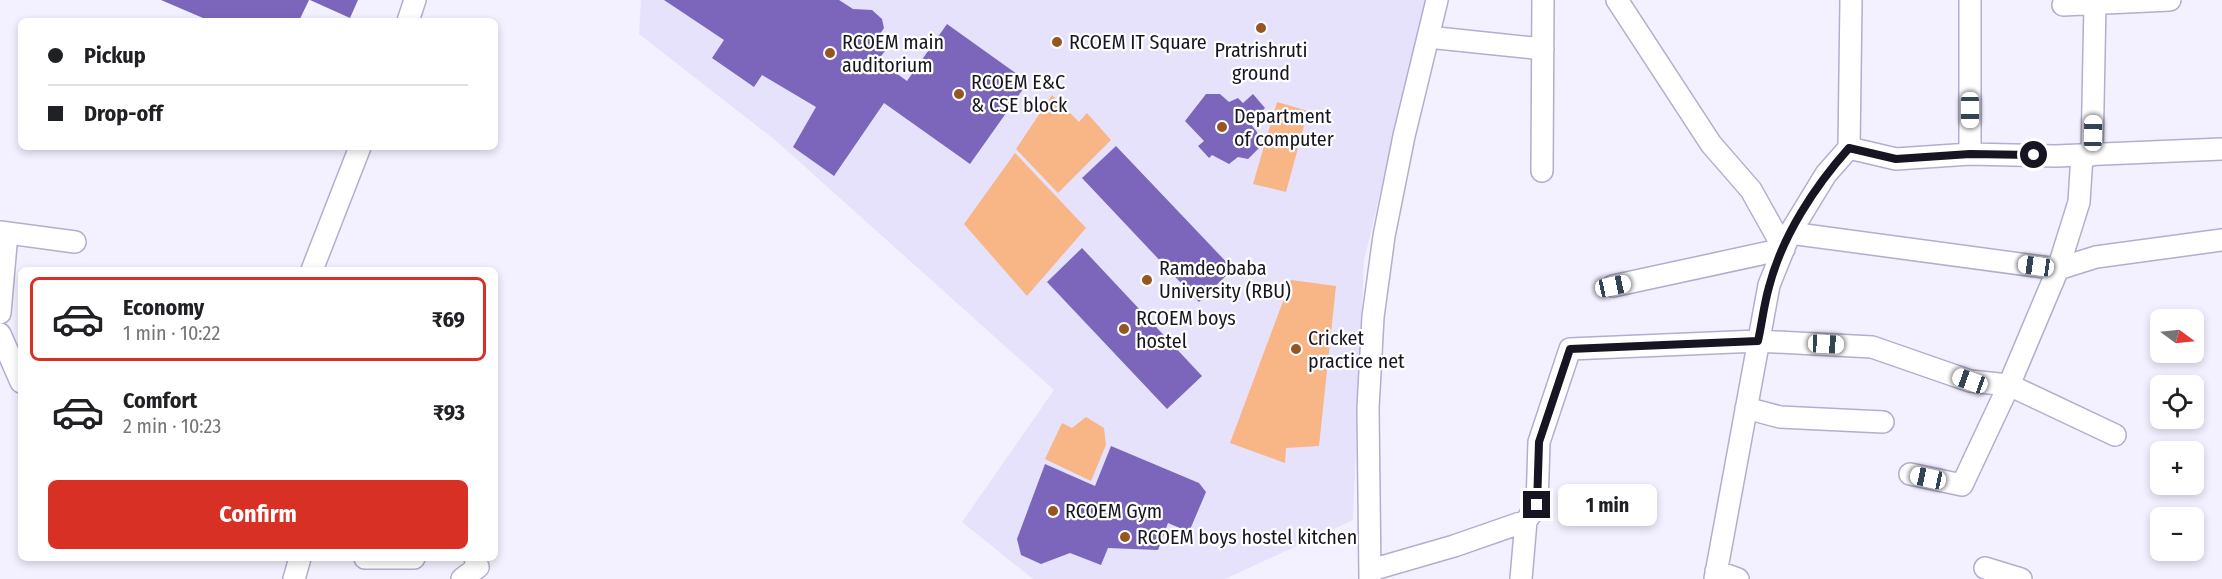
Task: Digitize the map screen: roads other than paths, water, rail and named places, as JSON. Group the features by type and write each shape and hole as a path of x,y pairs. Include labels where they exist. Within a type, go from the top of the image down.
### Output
{"street":[{"path":"409,18 415,0"},
{"path":"1437,0 1392,192 1373,317 1368,408 1370,574 1526,521"},
{"path":"1542,171 1543,0"},
{"path":"1617,0 1711,144 1751,190 1787,241"},
{"path":"1738,579 1716,575 1769,285 1787,241 1826,174 1849,148 1851,0"},
{"path":"1970,0 1970,154"},
{"path":"2063,5 2170,0"},
{"path":"1910,474 1962,485 1989,384 2058,269 2079,202 2087,155 2095,3"},
{"path":"1428,38 1543,49"},
{"path":"1849,148 1896,159 1970,154 2087,155 2222,149"},
{"path":"313,267 359,150"},
{"path":"0,313 4,232 75,242"},
{"path":"1613,286 1787,241 2058,269 2096,257 2222,240"},
{"path":"0,334 18,375"},
{"path":"1521,579 1526,521 1537,505 1539,442 1570,349 1758,341 1872,346 1989,384 2115,435"},
{"path":"1746,408 1780,417 1883,422"},
{"path":"294,579 299,561"},
{"path":"462,579 478,567 475,561"},
{"path":"1985,568 2021,579"}],"place":[{"name":"Pratrishruti ground","path":"1261,28"},
{"name":"RCOEM IT Square","path":"1057,42"},
{"name":"RCOEM main auditorium","path":"830,53"},
{"name":"RCOEM E&C & CSE block","path":"959,94"},
{"name":"Department of computer","path":"1222,127"},
{"name":"Ramdeobaba University (RBU)","path":"1147,280"},
{"name":"RCOEM boys hostel","path":"1124,329"},
{"name":"Cricket practice net","path":"1296,349"},
{"name":"RCOEM Gym","path":"1053,511"},
{"name":"RCOEM boys hostel kitchen","path":"1125,537"}]}
